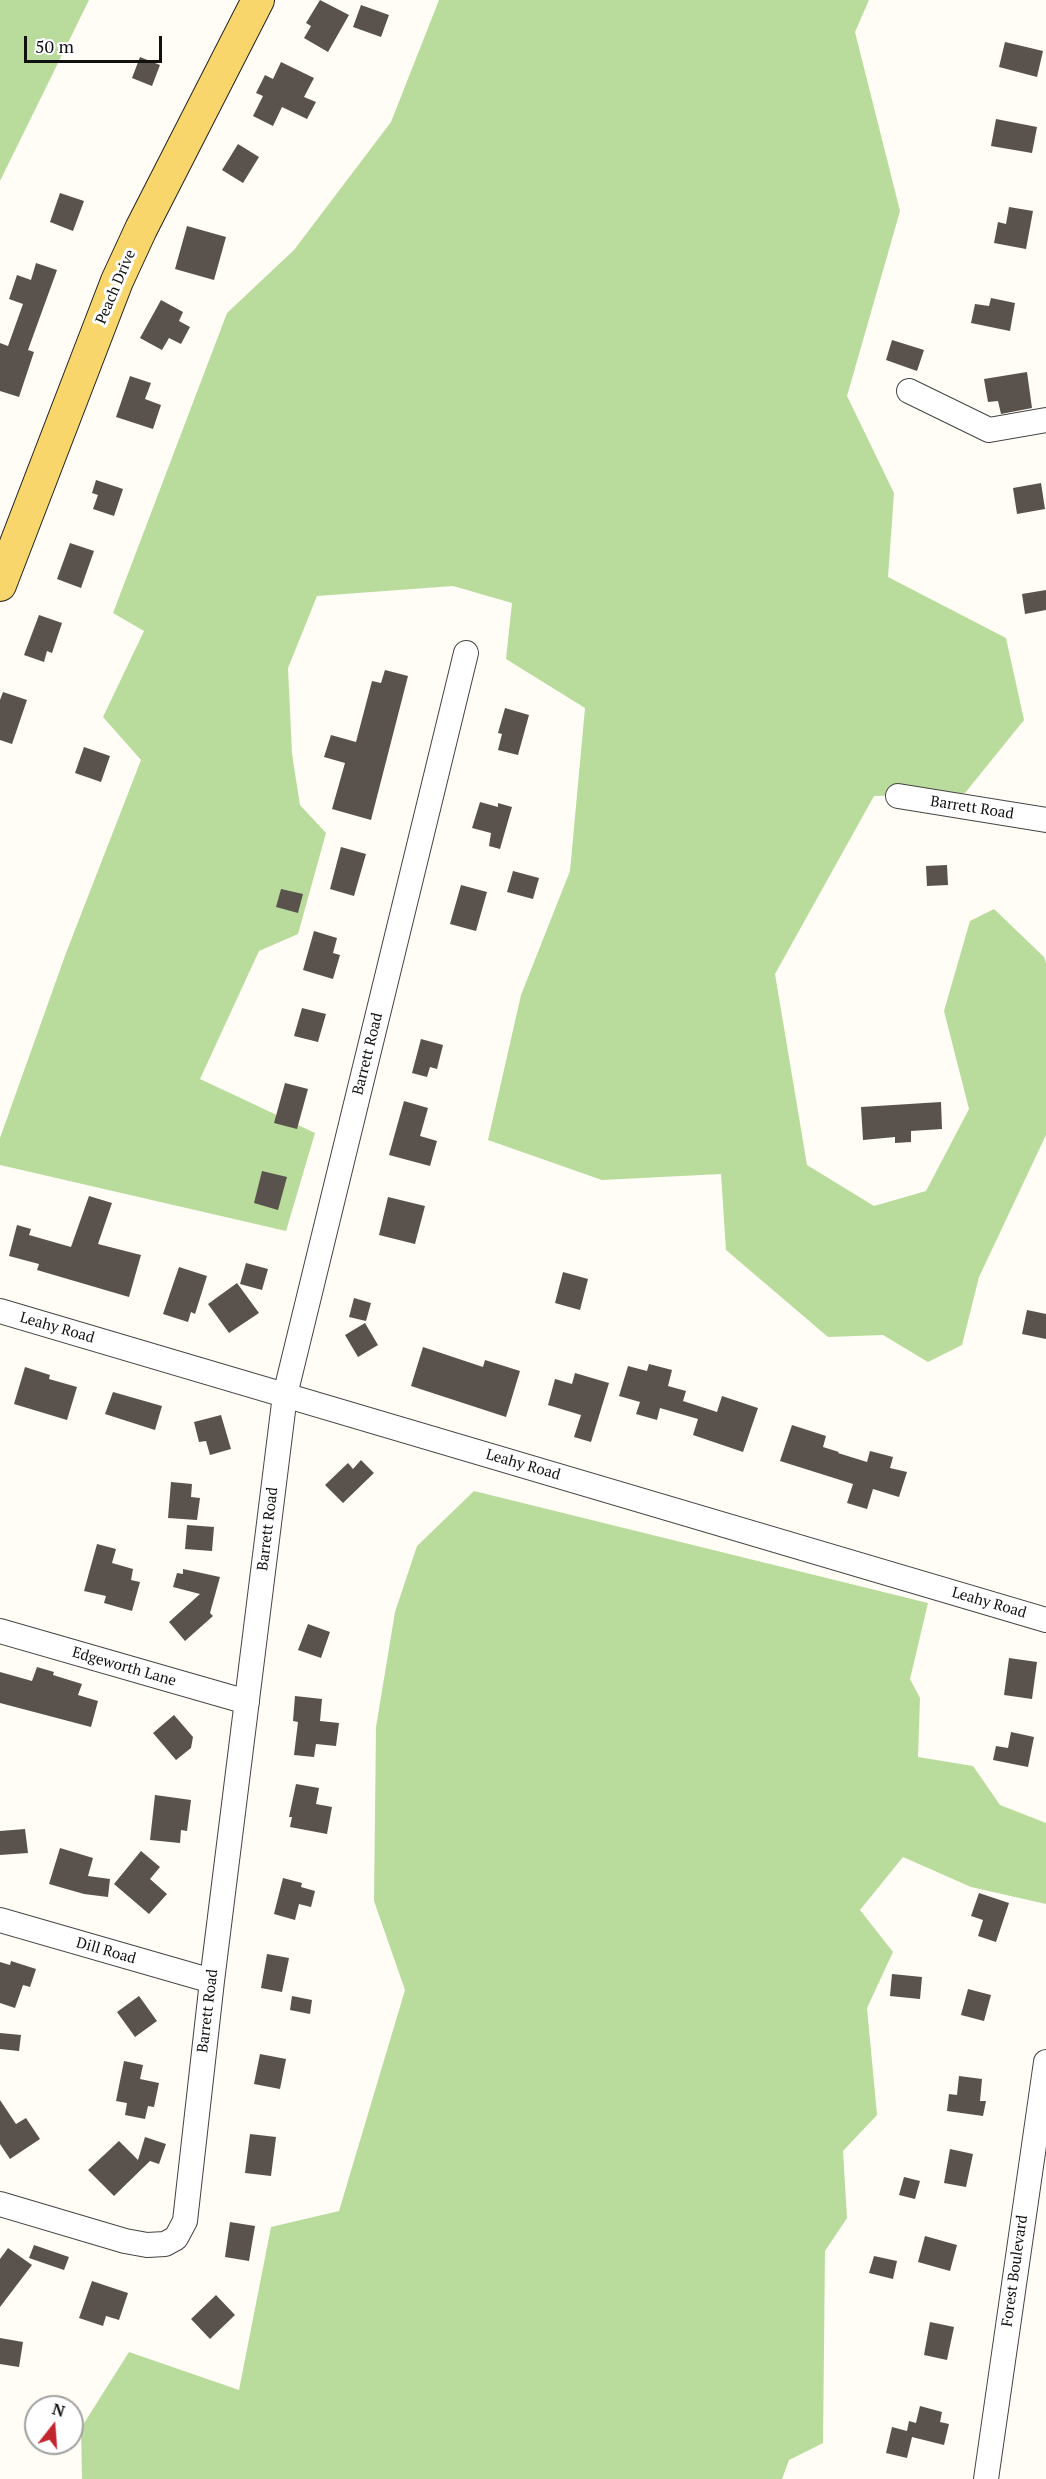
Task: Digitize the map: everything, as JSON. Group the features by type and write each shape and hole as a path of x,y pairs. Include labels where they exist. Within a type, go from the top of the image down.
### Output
{"main road":[{"name":"Peach Drive","path":"0,585 117,281 141,229 258,0"}],"street":[{"path":"909,391 989,430 1046,420"},
{"name":"Barrett Road","path":"0,2204 147,2246 165,2244 176,2238 185,2222 212,1982 285,1395 466,652"},
{"name":"Barrett Road","path":"898,796 1046,820"},
{"name":"Leahy Road","path":"0,1311 1046,1620"},
{"name":"Edgeworth Lane","path":"0,1631 247,1702"},
{"name":"Dill Road","path":"0,1920 212,1982"},
{"name":"Forest Boulevard","path":"986,2479 1046,2062"}],"green space":[{"path":"0,0 89,0 0,181"},
{"path":"439,0 869,0 855,32 900,211 847,396 894,493 888,577 1006,638 1024,720 965,793 874,796 775,974 807,1165 874,1206 926,1191 969,1109 944,1011 970,921 994,909 1044,957 1046,963 1046,1135 979,1277 962,1345 928,1362 883,1335 828,1337 726,1250 721,1174 602,1180 488,1140 521,995 570,871 585,708 506,659 512,603 453,586 317,596 288,668 292,754 300,805 326,833 298,934 259,951 200,1079 315,1133 286,1231 0,1165 0,1138 66,953 141,760 103,717 144,631 113,613 227,313 294,250 391,122"},
{"path":"474,1491 928,1603 910,1679 920,1698 918,1757 973,1766 1000,1805 1046,1823 1046,1904 971,1887 903,1857 860,1910 893,1952 867,2008 877,2115 843,2151 847,2218 825,2251 823,2443 789,2460 782,2479 82,2479 84,2423 129,2352 239,2390 271,2227 339,2211 405,1990 374,1901 376,1727 395,1612 417,1546"}],"building":[{"path":"320,0 349,15 328,52 304,38 311,26 306,23"},
{"path":"361,5 389,15 381,37 353,27"},
{"path":"1005,42 1043,51 1037,77 999,67"},
{"path":"140,57 160,65 152,86 132,78"},
{"path":"281,62 314,78 304,97 316,102 307,119 282,107 273,126 253,116 263,96 256,93 265,75 273,79"},
{"path":"996,119 1037,127 1032,153 991,146"},
{"path":"238,144 259,157 243,183 222,170"},
{"path":"60,193 84,201 73,231 50,222"},
{"path":"1009,207 1033,211 1026,249 994,243 998,222 1006,224"},
{"path":"187,226 226,237 214,280 175,269"},
{"path":"36,263 57,270 28,350 34,352 19,397 0,391 0,343 8,346 23,304 9,299 17,275 31,280"},
{"path":"991,298 1015,303 1010,331 971,323 975,304 989,306"},
{"path":"161,300 183,312 179,321 190,327 181,344 169,338 162,350 140,338"},
{"path":"892,340 924,350 917,371 886,360"},
{"path":"1027,372 1032,408 1001,414 998,401 988,402 984,379"},
{"path":"130,376 151,383 145,399 161,405 153,429 116,417"},
{"path":"96,480 123,489 114,516 93,509 98,495 92,493"},
{"path":"1041,483 1045,509 1017,514 1013,488"},
{"path":"70,543 94,551 81,588 57,579"},
{"path":"1046,590 1046,610 1025,614 1022,594"},
{"path":"39,615 62,623 52,653 47,651 44,662 24,655"},
{"path":"385,670 408,676 371,820 332,809 345,763 324,757 331,735 356,742 372,681 381,683"},
{"path":"3,692 27,700 12,744 0,740 0,700"},
{"path":"505,708 529,715 518,755 498,750 502,734 498,733"},
{"path":"84,747 110,756 101,782 75,773"},
{"path":"480,802 498,807 498,803 512,807 500,849 489,846 491,833 472,828"},
{"path":"341,847 366,854 354,896 330,889"},
{"path":"947,865 948,885 927,886 926,866"},
{"path":"513,871 539,878 533,899 507,892"},
{"path":"461,885 487,892 476,931 450,924"},
{"path":"281,889 303,894 298,913 276,907"},
{"path":"314,931 337,938 333,953 340,955 333,979 303,970"},
{"path":"302,1008 326,1014 318,1042 294,1036"},
{"path":"421,1039 443,1045 437,1069 430,1067 427,1077 412,1073"},
{"path":"285,1083 308,1089 297,1129 274,1123"},
{"path":"404,1101 428,1108 420,1136 437,1141 430,1166 389,1155"},
{"path":"941,1102 942,1129 911,1131 911,1142 895,1143 895,1137 863,1140 861,1107"},
{"path":"262,1171 287,1177 278,1210 254,1203"},
{"path":"89,1196 112,1203 98,1244 141,1255 129,1297 37,1270 39,1264 9,1256 17,1225 31,1229 29,1235 71,1247"},
{"path":"388,1197 425,1206 415,1244 379,1235"},
{"path":"246,1263 268,1269 262,1290 240,1284"},
{"path":"179,1267 207,1276 195,1314 191,1312 188,1322 163,1314"},
{"path":"563,1272 588,1279 580,1310 555,1303"},
{"path":"237,1283 259,1313 229,1333 208,1304"},
{"path":"354,1298 371,1303 366,1321 349,1317"},
{"path":"1027,1310 1046,1314 1046,1339 1022,1334"},
{"path":"365,1323 378,1345 358,1357 345,1335"},
{"path":"423,1347 483,1367 485,1360 520,1371 506,1417 411,1386"},
{"path":"649,1364 672,1370 668,1386 686,1391 683,1401 717,1412 722,1396 758,1408 743,1452 693,1435 698,1419 660,1408 657,1420 636,1414 640,1402 619,1396 628,1366 647,1371"},
{"path":"25,1367 50,1375 49,1379 77,1387 67,1420 14,1404"},
{"path":"575,1373 609,1383 591,1442 574,1437 581,1415 548,1405 555,1379 572,1384"},
{"path":"113,1392 162,1406 155,1430 105,1414"},
{"path":"221,1415 231,1449 210,1455 206,1441 199,1442 194,1422"},
{"path":"792,1425 826,1436 823,1447 838,1453 867,1462 870,1451 893,1457 890,1468 907,1472 899,1497 873,1489 867,1509 847,1503 853,1484 780,1461"},
{"path":"361,1460 374,1473 343,1503 325,1485 348,1463 353,1469"},
{"path":"171,1482 192,1484 191,1497 200,1498 197,1520 168,1518"},
{"path":"187,1525 214,1527 212,1551 185,1549"},
{"path":"97,1544 116,1549 112,1563 133,1569 131,1580 140,1582 132,1611 104,1603 106,1596 84,1591"},
{"path":"183,1569 220,1577 210,1613 213,1616 185,1641 169,1622 200,1594 173,1587 177,1573 183,1574"},
{"path":"308,1624 330,1632 321,1658 298,1650"},
{"path":"1009,1658 1037,1662 1032,1699 1004,1695"},
{"path":"37,1667 54,1672 53,1675 82,1684 78,1695 98,1701 91,1727 0,1703 0,1672 32,1681"},
{"path":"295,1696 322,1699 320,1721 339,1723 336,1746 316,1744 314,1757 294,1755 298,1722 293,1721"},
{"path":"174,1715 193,1737 191,1748 176,1760 153,1733"},
{"path":"1011,1732 1034,1737 1028,1767 993,1760 996,1746 1008,1748"},
{"path":"296,1784 319,1788 316,1804 332,1807 327,1834 290,1827 292,1817 289,1817"},
{"path":"155,1795 191,1800 187,1831 181,1830 180,1843 150,1840"},
{"path":"25,1829 28,1853 0,1855 0,1831"},
{"path":"60,1848 93,1858 88,1876 110,1879 108,1897 84,1894 49,1884"},
{"path":"141,1851 160,1867 150,1879 167,1894 149,1914 114,1884"},
{"path":"283,1878 302,1883 301,1887 315,1891 311,1907 299,1904 295,1920 274,1914"},
{"path":"979,1893 1009,1903 996,1942 978,1936 983,1920 971,1916"},
{"path":"267,1954 289,1958 282,1992 261,1988"},
{"path":"11,1961 36,1969 30,1987 23,1985 15,2008 0,2003 0,1962 10,1965"},
{"path":"892,1974 922,1977 920,1999 890,1996"},
{"path":"968,1989 991,1995 984,2021 961,2015"},
{"path":"139,1996 157,2021 135,2037 117,2012"},
{"path":"292,1996 312,2000 310,2014 290,2010"},
{"path":"0,2033 21,2035 19,2051 0,2049"},
{"path":"260,2054 286,2059 280,2089 254,2084"},
{"path":"124,2061 143,2065 140,2079 159,2083 154,2107 148,2106 145,2119 125,2115 127,2103 116,2101"},
{"path":"959,2076 982,2079 980,2101 986,2101 983,2116 947,2111 949,2094 957,2095"},
{"path":"0,2100 16,2124 26,2118 40,2139 10,2159 0,2144"},
{"path":"250,2134 276,2137 271,2176 245,2173"},
{"path":"145,2137 166,2144 159,2164 150,2161 114,2196 88,2170 119,2141 138,2160"},
{"path":"950,2149 973,2154 966,2187 944,2183"},
{"path":"904,2177 920,2181 915,2199 899,2195"},
{"path":"230,2222 255,2226 249,2261 225,2257"},
{"path":"925,2236 957,2245 950,2271 918,2262"},
{"path":"34,2245 69,2257 64,2270 29,2258"},
{"path":"8,2248 32,2265 0,2307 0,2259"},
{"path":"874,2256 897,2261 893,2279 869,2273"},
{"path":"92,2281 128,2293 119,2320 106,2316 103,2326 79,2318"},
{"path":"216,2295 235,2315 210,2339 191,2319"},
{"path":"930,2322 954,2327 947,2360 924,2355"},
{"path":"0,2338 23,2342 19,2367 0,2364"},
{"path":"920,2406 942,2412 940,2422 949,2424 944,2445 912,2437 907,2458 886,2453 892,2427 907,2431 909,2421 916,2423"}]}
